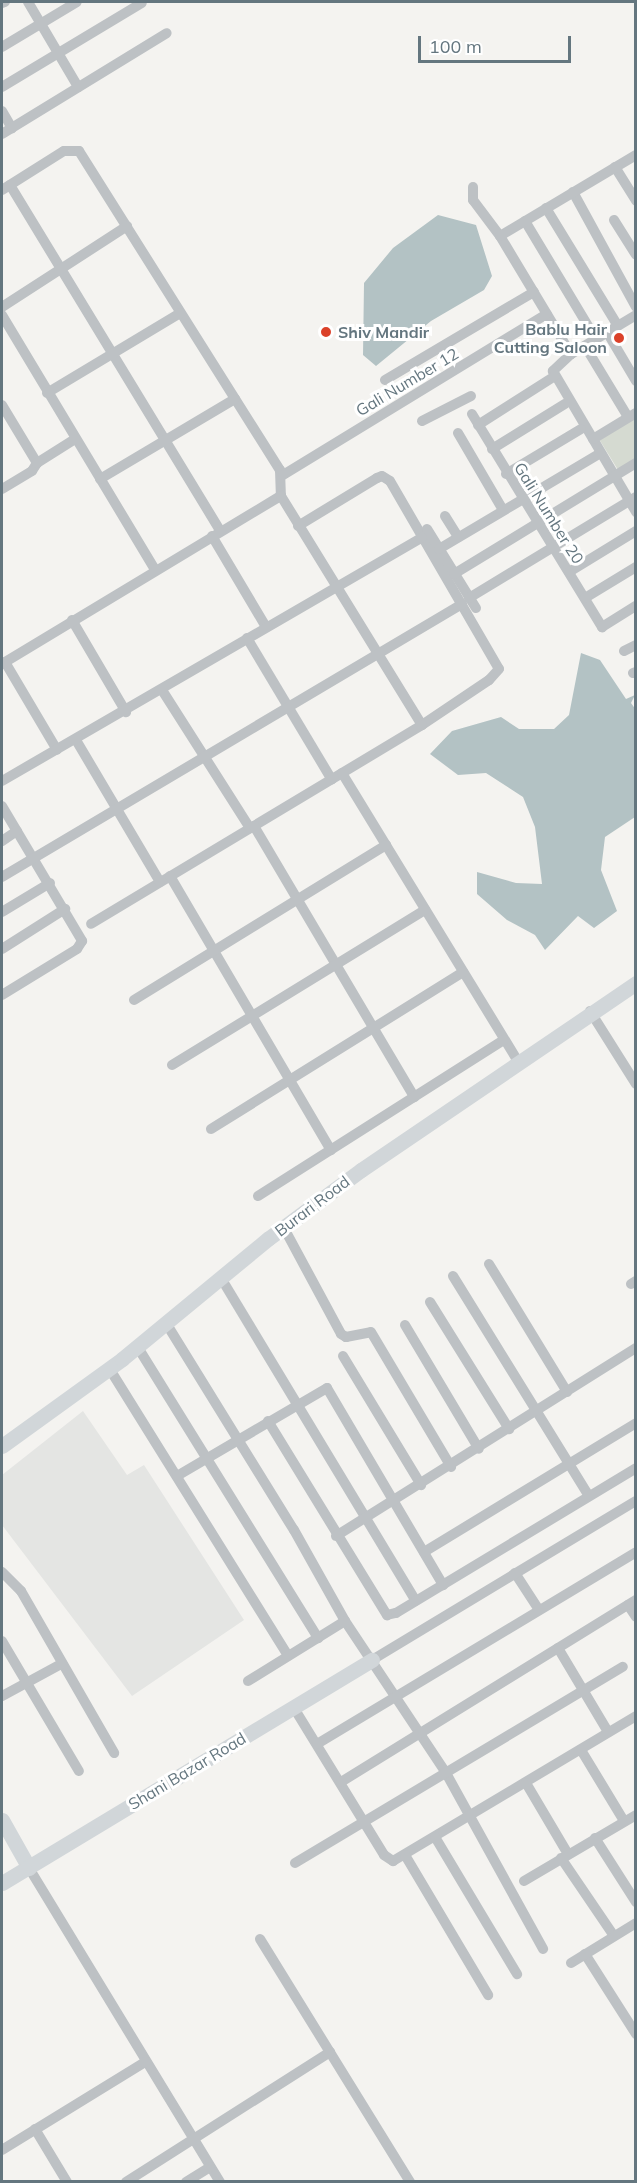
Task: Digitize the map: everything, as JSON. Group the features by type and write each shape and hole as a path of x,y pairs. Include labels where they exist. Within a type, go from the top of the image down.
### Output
{"main road":[{"name":"Burari Road","path":"2,1446 109,1368 284,1227 517,1060 636,983"},
{"name":"Shani Bazar Road","path":"2,1883 372,1660"},
{"path":"2,1820 29,1868"}],"street":[{"path":"28,2 78,87"},
{"path":"2,47 77,2"},
{"path":"2,87 142,3"},
{"path":"2,134 167,33"},
{"path":"2,111 12,128"},
{"path":"266,627 164,441 62,269 6,187 73,149 84,157 283,476 281,496 334,587 422,725"},
{"path":"500,236 636,155"},
{"path":"615,167 636,201"},
{"path":"473,187 473,200 500,236 571,354"},
{"path":"573,192 636,307"},
{"path":"546,208 618,326"},
{"path":"615,220 636,255"},
{"path":"525,221 596,339"},
{"path":"2,307 128,226"},
{"path":"385,380 534,292"},
{"path":"47,393 180,313"},
{"name":"Gali Number 12","path":"283,476 547,314"},
{"path":"2,315 155,570"},
{"path":"636,315 571,354 555,367 555,376 615,476 632,499 636,512"},
{"path":"607,332 636,381"},
{"path":"585,346 632,415 593,439"},
{"path":"478,425 555,376"},
{"path":"422,421 471,396"},
{"path":"100,479 234,399"},
{"path":"492,449 565,404"},
{"path":"2,405 37,463"},
{"name":"Gali Number 20","path":"472,414 506,474 524,498 602,627 636,606"},
{"path":"506,474 581,429"},
{"path":"458,433 503,510"},
{"path":"2,489 32,471 37,463 75,439"},
{"path":"439,549 601,453"},
{"path":"454,574 636,463"},
{"path":"298,526 382,476 390,481 466,601 476,608"},
{"path":"57,750 3,663 281,496"},
{"path":"2,878 466,601 632,499"},
{"path":"445,516 458,537"},
{"path":"569,572 636,531"},
{"path":"91,924 422,725 489,680 499,669 454,574 439,549 425,534"},
{"path":"2,781 126,712 425,534"},
{"path":"585,598 636,567"},
{"path":"72,620 126,712"},
{"path":"247,638 289,705 386,845 517,1060"},
{"path":"624,651 636,645"},
{"path":"162,690 252,827 414,1097"},
{"path":"76,740 160,882"},
{"path":"2,807 80,936 80,945 2,996"},
{"path":"2,841 17,831"},
{"path":"134,1000 386,845"},
{"path":"170,876 331,1150"},
{"path":"2,912 50,884"},
{"path":"2,949 65,909"},
{"path":"172,1065 425,910"},
{"path":"211,1129 463,972"},
{"path":"590,1011 636,1084"},
{"path":"258,1196 504,1040"},
{"path":"284,1227 342,1334 346,1337 371,1332 451,1467"},
{"path":"489,1264 567,1392"},
{"path":"453,1276 588,1495"},
{"path":"221,1278 416,1601"},
{"path":"430,1302 509,1429"},
{"path":"166,1323 239,1438 345,1621 396,1694 446,1773 543,1948"},
{"path":"405,1325 479,1449"},
{"path":"137,1346 318,1638"},
{"path":"336,1536 451,1467 636,1348"},
{"path":"343,1356 421,1485"},
{"path":"109,1368 288,1656"},
{"path":"177,1476 327,1388 443,1585"},
{"path":"268,1421 336,1536 387,1615 416,1601 636,1468"},
{"path":"424,1552 636,1423"},
{"path":"372,1660 636,1501"},
{"path":"317,1744 396,1694 636,1552"},
{"path":"2,1572 21,1591 114,1753"},
{"path":"515,1573 539,1610"},
{"path":"340,1782 632,1602 636,1617"},
{"path":"248,1681 345,1621"},
{"path":"2,1641 80,1772"},
{"path":"558,1648 608,1732"},
{"path":"2,1696 62,1664"},
{"path":"295,1863 623,1667"},
{"path":"294,1708 388,1860 405,1855 636,1716"},
{"path":"581,1749 624,1821"},
{"path":"526,1783 564,1856 614,1936"},
{"path":"524,1881 636,1815"},
{"path":"435,1837 517,1974"},
{"path":"595,1838 636,1902"},
{"path":"405,1855 488,1995"},
{"path":"29,1868 145,2062 220,2181"},
{"path":"571,1963 636,1923"},
{"path":"260,1939 410,2181"},
{"path":"585,1954 636,2034"},
{"path":"126,2181 330,2052"},
{"path":"2,2150 145,2062"},
{"path":"35,2129 68,2181"},
{"path":"186,2181 210,2167"}],"shaded area":[{"path":"438,215 476,225 492,276 484,290 431,321 376,366 363,355 364,283 393,248"},
{"path":"635,417 635,460 618,470 599,439"},
{"path":"581,653 600,660 626,699 635,695 631,703 636,710 635,817 605,837 601,870 617,911 594,928 578,916 545,950 535,935 507,920 477,894 477,872 516,883 542,884 535,827 523,797 486,773 458,775 430,754 452,731 501,717 519,729 554,729 569,715"},
{"path":"83,1411 127,1475 144,1465 244,1620 132,1696 2,1525 2,1475"}],"place":[{"name":"Shiv Mandir","path":"326,332"},
{"name":"Bablu Hair Cutting Saloon","path":"619,338"}]}
